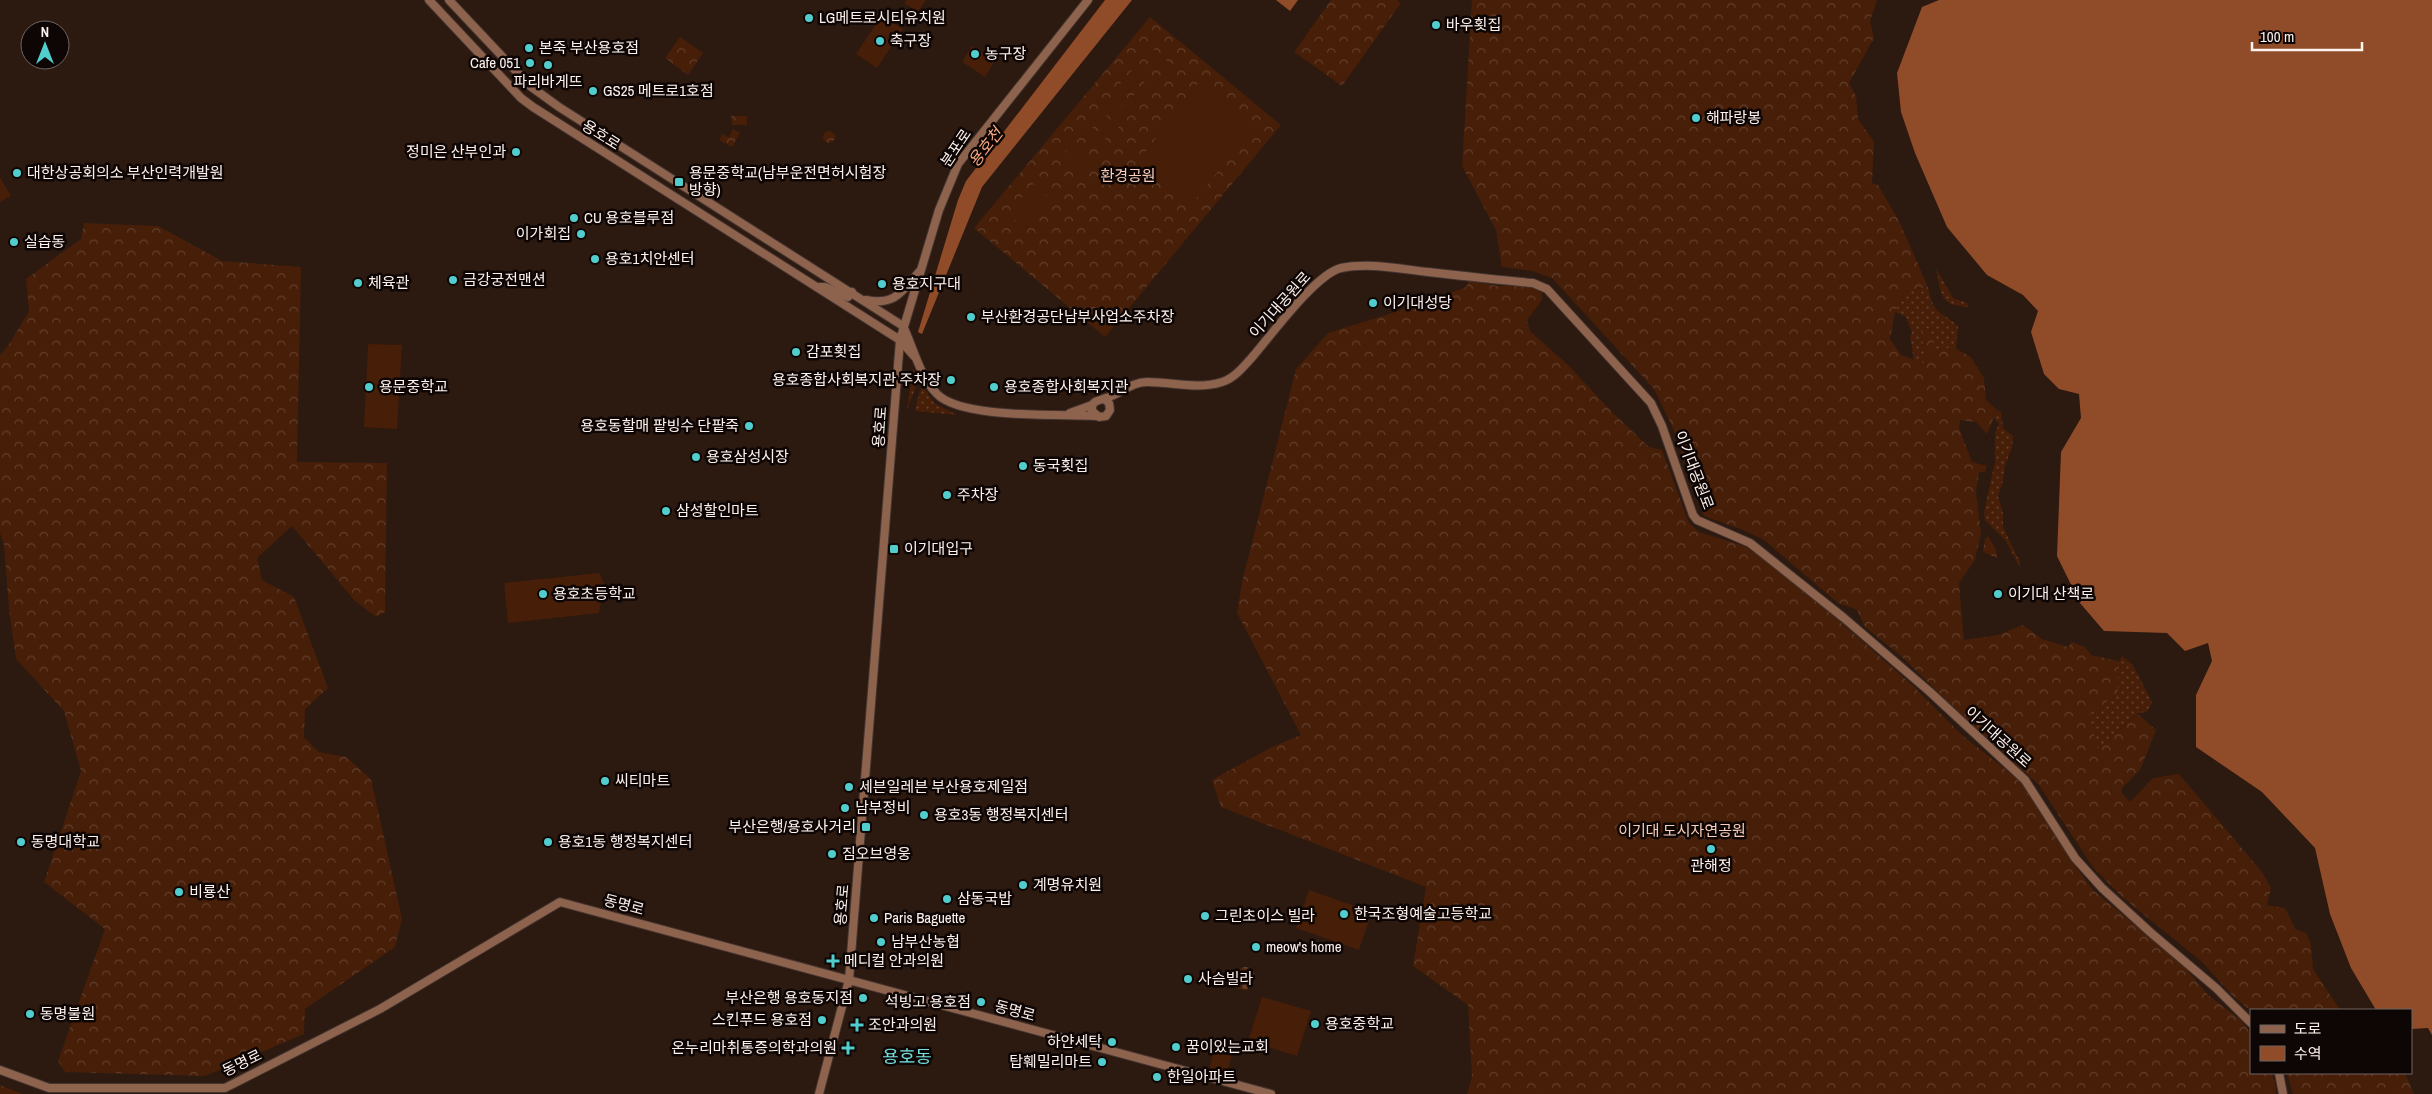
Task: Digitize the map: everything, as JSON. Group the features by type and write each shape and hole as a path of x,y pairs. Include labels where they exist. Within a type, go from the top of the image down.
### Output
{"street":[{"name":"용호로","path":"429,0 521,98 533,107 900,340 849,980 819,1094"},
{"name":"용호로","path":"449,0 530,86 551,102 903,326"},
{"name":"분포로","path":"900,340 940,210 958,164 1088,0"},
{"name":"이기대공원로","path":"1066,414 1092,405 1098,399 1104,399 1131,385 1147,382 1188,386 1208,385 1224,381 1242,368 1320,280 1340,268 1363,265 1533,283 1547,289 1652,403 1693,515 1697,520 1750,543 1844,618 1930,692 2025,780 2075,858 2102,888 2216,988 2250,1023"},
{"path":"863,299 884,301 897,296 921,270"},
{"path":"815,287 825,287 848,296 852,292"},
{"name":"이기대공원로","path":"903,326 918,361 936,394 947,403 961,408 1096,416"},
{"name":"이기대공원로","path":"900,340 918,361"},
{"path":"1092,405 1092,411 1096,416 1106,416 1119,392"},
{"path":"1104,399 1110,407"},
{"name":"동명로","path":"0,1070 49,1088 224,1088 380,1009 560,902 1270,1094"},
{"path":"2279,1074 2283,1094"}],"green space":[{"path":"906,0 926,0 918,12 904,3"},
{"path":"1331,0 1397,0 1401,3 1342,86 1294,52"},
{"path":"1472,0 1877,0 1870,21 1874,38 1849,83 1856,96 1858,119 1874,142 1872,183 1878,185 1899,221 1928,287 1904,292 1895,312 1890,339 1901,355 1926,364 1921,330 1929,328 1936,350 1953,347 1971,357 1984,378 1986,400 1997,410 1987,434 1976,422 1960,420 1959,428 1972,462 1987,466 1985,472 1979,472 1976,492 1981,533 1975,560 1959,583 1964,640 1998,635 2023,625 2042,639 2068,647 2072,642 2085,647 2091,655 2118,661 2118,693 2089,715 2098,749 2138,714 2156,730 2140,770 2122,788 2122,793 2130,802 2153,778 2179,774 2262,872 2271,888 2267,905 2285,908 2295,929 2306,933 2311,944 2313,969 2339,1009 2250,1010 2231,994 2202,962 2121,896 2092,866 2039,785 1968,721 1900,655 1865,627 1857,610 1838,603 1764,540 1704,516 1673,428 1654,389 1552,278 1532,271 1502,267 1496,230 1462,166"},
{"name":"축구장","path":"882,15 903,29 877,68 856,54"},
{"name":"환경공원","path":"1150,17 1281,125 1105,337 974,228"},
{"path":"680,37 703,53 688,75 665,58"},
{"name":"농구장","path":"972,46 995,61 985,77 962,62"},
{"path":"1152,48 1161,55 1152,65 1144,58"},
{"path":"1164,59 1173,66 1165,76 1156,68"},
{"path":"1135,67 1143,74 1127,93 1118,86"},
{"path":"1148,78 1157,86 1141,105 1132,98"},
{"path":"1200,81 1255,126 1190,206 1137,163"},
{"path":"1112,97 1131,114 1123,123 1104,107"},
{"path":"1101,111 1120,129 1113,137 1093,119"},
{"path":"731,116 747,116 747,125 732,125"},
{"path":"1090,125 1109,142 1102,150 1082,134"},
{"path":"733,129 740,133 732,147 719,140 722,134 729,137"},
{"path":"829,131 835,137 829,143 823,137"},
{"path":"1072,144 1096,164 1085,177 1062,156"},
{"path":"0,177 11,196 0,202"},
{"path":"1033,184 1050,199 1025,229 1008,214"},
{"path":"84,223 158,226 222,261 301,267 297,462 387,463 385,612 376,617 355,601 292,526 257,558 262,580 294,597 328,688 305,709 304,737 319,752 346,757 371,779 402,919 395,947 305,1009 304,1034 205,1076 65,1072 58,1061 105,929 44,882 81,771 64,711 16,659 9,609 4,545 0,533 0,355 8,346 29,311 26,279 81,239"},
{"path":"1936,268 1953,298 1967,303 1969,307 1952,304 1943,297"},
{"name":"이기대 도시자연공원","path":"1469,281 1498,286 1528,285 1542,293 1542,300 1527,320 1530,331 1568,365 1613,413 1649,447 1662,450 1689,523 1699,532 1747,547 1803,589 1912,685 1962,735 2025,785 2073,863 2093,890 2182,964 2208,995 2241,1020 2250,1033 2250,1074 2271,1074 2275,1082 2276,1094 1467,1094 1472,1077 1468,1005 1413,966 1426,887 1221,807 1212,780 1272,747 1301,735 1237,613 1242,582 1296,369 1328,333 1424,303 1466,287"},
{"path":"1928,287 1932,303 1938,311 1958,326 1956,348 1935,350 1929,328 1921,330 1927,364 1914,360 1910,336 1912,333 1906,317 1895,312 1904,292"},
{"path":"368,344 402,345 397,429 364,427"},
{"path":"913,368 919,379 907,410"},
{"path":"923,386 934,403 957,415 915,411 919,393"},
{"path":"1997,410 2001,412 2003,428 2013,436 2012,448 2005,465 2003,481 1998,496 2003,513 2003,527 2020,562 2020,568 2006,541 1985,520 1984,512 1995,462 1995,433 1999,424 1994,418"},
{"path":"1988,536 1996,549 1997,558 1983,552 1985,539"},
{"path":"599,573 604,583 599,613 508,623 504,583"},
{"path":"2122,656 2133,665 2152,702 2148,711 2137,714 2098,750 2088,715 2118,693 2118,663"},
{"path":"1309,890 1372,912 1359,950 1296,928"},
{"path":"1249,967 1254,973 1247,991 1237,989 1227,983 1228,979 1223,977 1233,969 1235,971"},
{"path":"1262,997 1311,1011 1297,1056 1248,1041"},
{"path":"1215,1045 1233,1050 1227,1075 1209,1070"},
{"path":"2287,1074 2404,1074 2414,1094 2293,1094"},
{"path":"0,1085 23,1094 0,1094"}],"water":[{"path":"1105,0 1132,0 982,187 922,334 918,332 958,200 966,181"},
{"path":"1276,0 1298,0 1290,11"},
{"path":"1939,0 2432,0 2432,1035 2428,1028 2412,1029 2412,1009 2375,1009 2351,968 2330,914 2315,848 2262,792 2196,747 2196,695 2212,661 2208,643 2185,651 2167,633 2104,631 2080,603 2057,556 2061,452 2081,418 2079,394 2059,389 2044,374 2031,332 2038,311 2023,295 1987,275 1947,227 1915,153 1901,112 1897,73 1922,7"}],"place":[{"name":"LG메트로시티유치원","path":"809,18"},
{"name":"바우횟집","path":"1436,25"},
{"name":"축구장","path":"880,41"},
{"name":"본죽 부산용호점","path":"529,48"},
{"name":"농구장","path":"975,54"},
{"name":"Cafe 051","path":"530,63"},
{"name":"파리바게뜨","path":"548,65"},
{"name":"GS25 메트로1호점","path":"593,91"},
{"name":"해파랑봉","path":"1696,118"},
{"name":"정미은 산부인과","path":"516,152"},
{"name":"대한상공회의소 부산인력개발원","path":"17,173"},
{"name":"용문중학교(남부운전면허시험장 방향)","path":"679,182"},
{"name":"CU 용호블루점","path":"574,218"},
{"name":"이가회집","path":"581,234"},
{"name":"실습동","path":"14,242"},
{"name":"용호1치안센터","path":"595,259"},
{"name":"금강궁전맨션","path":"453,280"},
{"name":"체육관","path":"358,283"},
{"name":"용호지구대","path":"882,284"},
{"name":"이기대성당","path":"1373,303"},
{"name":"부산환경공단남부사업소주차장","path":"971,317"},
{"name":"감포횟집","path":"796,352"},
{"name":"용호종합사회복지관 주차장","path":"951,380"},
{"name":"용문중학교","path":"369,387"},
{"name":"용호종합사회복지관","path":"994,387"},
{"name":"용호동할매 팥빙수 단팥죽","path":"749,426"},
{"name":"용호삼성시장","path":"696,457"},
{"name":"동국횟집","path":"1023,466"},
{"name":"주차장","path":"947,495"},
{"name":"삼성할인마트","path":"666,511"},
{"name":"이기대입구","path":"894,549"},
{"name":"용호초등학교","path":"543,594"},
{"name":"이기대 산책로","path":"1998,594"},
{"name":"씨티마트","path":"605,781"},
{"name":"세븐일레븐 부산용호제일점","path":"849,787"},
{"name":"남부정비","path":"845,808"},
{"name":"용호3동 행정복지센터","path":"924,815"},
{"name":"부산은행/용호사거리","path":"866,827"},
{"name":"동명대학교","path":"21,842"},
{"name":"용호1동 행정복지센터","path":"548,842"},
{"name":"관해정","path":"1711,849"},
{"name":"짐오브영웅","path":"832,854"},
{"name":"계명유치원","path":"1023,885"},
{"name":"비룡산","path":"179,892"},
{"name":"삼동국밥","path":"947,899"},
{"name":"한국조형예술고등학교","path":"1344,914"},
{"name":"그린초이스 빌라","path":"1205,916"},
{"name":"Paris Baguette","path":"874,918"},
{"name":"남부산농협","path":"881,942"},
{"name":"meow's home","path":"1256,947"},
{"name":"메디컬 안과의원","path":"833,961"},
{"name":"사슴빌라","path":"1188,979"},
{"name":"부산은행 용호동지점","path":"863,998"},
{"name":"석빙고 용호점","path":"981,1002"},
{"name":"동명불원","path":"30,1014"},
{"name":"스킨푸드 용호점","path":"822,1020"},
{"name":"용호중학교","path":"1315,1024"},
{"name":"조안과의원","path":"857,1025"},
{"name":"하얀세탁","path":"1112,1042"},
{"name":"꿈이있는교회","path":"1176,1047"},
{"name":"온누리마취통증의학과의원","path":"848,1048"},
{"name":"탑훼밀리마트","path":"1102,1062"},
{"name":"한일아파트","path":"1157,1077"}],"district":[{"name":"용호동","path":"907,1057"}],"water label":[{"name":"용호천","path":"985,147"}]}
